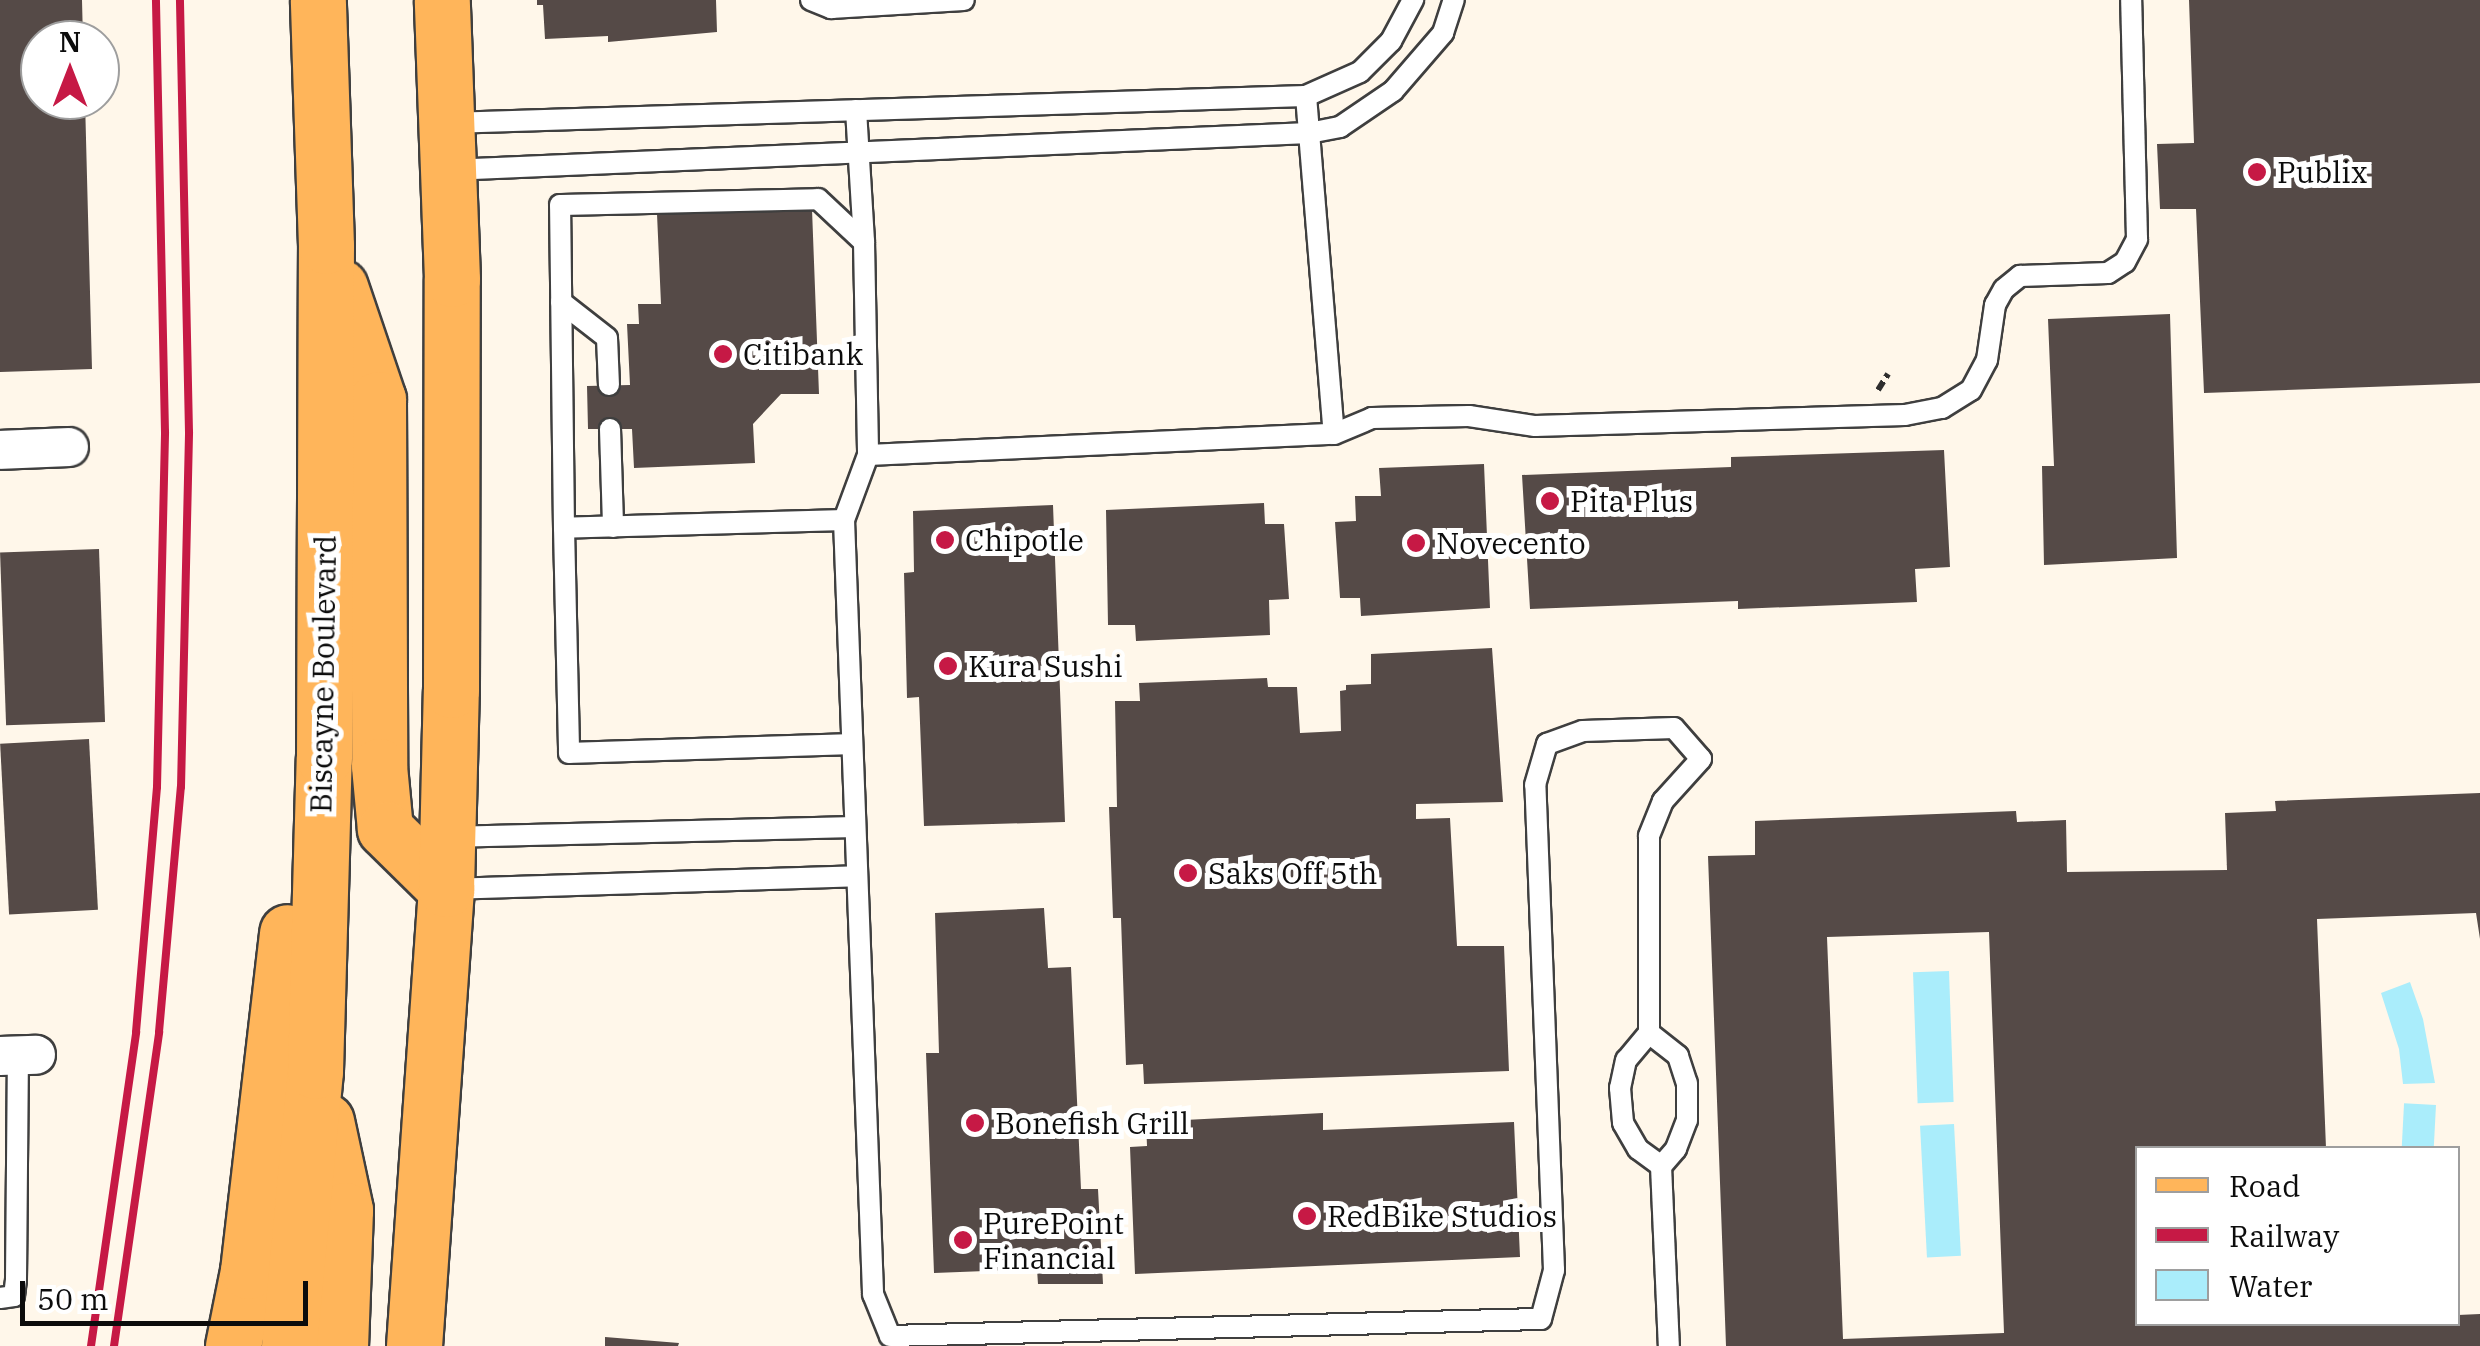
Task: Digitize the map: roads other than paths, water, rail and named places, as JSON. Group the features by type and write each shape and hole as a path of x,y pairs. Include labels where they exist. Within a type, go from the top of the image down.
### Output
{"main road":[{"name":"Biscayne Boulevard","path":"289,1346 315,1071 324,758 326,246 318,0"},
{"path":"414,1346 446,863 453,502 442,0"},
{"path":"326,246 378,399 379,766 385,829 446,863"},
{"path":"232,1346 248,1272 287,933 324,758"},
{"path":"315,1071 345,1210 340,1346"}],"street":[{"path":"0,450 70,447"}],"lane":[{"path":"811,0 831,8 964,0"},
{"path":"447,147 856,110 1306,96 1334,88 1360,72 1392,42 1413,0"},
{"path":"447,147 858,152 1309,133 1340,127 1393,91 1443,32 1454,0"},
{"path":"868,455 1334,434 1372,418 1469,416 1535,426 1905,415 1942,408 1970,390 1987,360 1995,305 2004,289 2020,276 2108,273 2124,262 2137,239 2131,0"},
{"path":"1306,96 1334,434"},
{"path":"856,110 864,242 868,455 844,520 873,1294 890,1341 1542,1319 1554,1270 1535,785 1547,744 1583,731 1674,728 1700,758 1663,801 1649,836 1649,1033 1626,1060 1620,1088 1623,1123 1638,1149 1661,1166"},
{"path":"852,744 569,753 560,205 818,199 864,242"},
{"path":"562,302 607,338 609,385"},
{"path":"610,429 613,527"},
{"path":"564,528 844,520"},
{"path":"446,863 855,828"},
{"path":"446,863 857,876"},
{"path":"1649,1033 1678,1056 1687,1083 1687,1120 1676,1149 1661,1166 1669,1346"},
{"path":"0,1298 14,1296 16,1279 18,1056"}],"water":[{"path":"1949,971 1954,1102 1918,1103 1913,972"},
{"path":"2410,982 2423,1019 2435,1083 2403,1084 2399,1049 2381,993"},
{"path":"2404,1103 2436,1105 2434,1146 2402,1146"},
{"path":"1954,1124 1961,1256 1927,1258 1920,1126"}],"railway":[{"path":"91,1346 136,1032 157,787 165,432 156,0"},
{"path":"114,1346 159,1032 181,787 189,432 180,0"}],"place":[{"name":"Publix","path":"2257,172"},
{"name":"Citibank","path":"723,354"},
{"name":"Pita Plus","path":"1550,501"},
{"name":"Chipotle","path":"945,540"},
{"name":"Novecento","path":"1416,543"},
{"name":"Kura Sushi","path":"948,666"},
{"name":"Saks Off 5th","path":"1188,873"},
{"name":"Bonefish Grill","path":"975,1123"},
{"name":"RedBike Studios","path":"1307,1216"},
{"name":"PurePoint Financial","path":"963,1240"}]}
